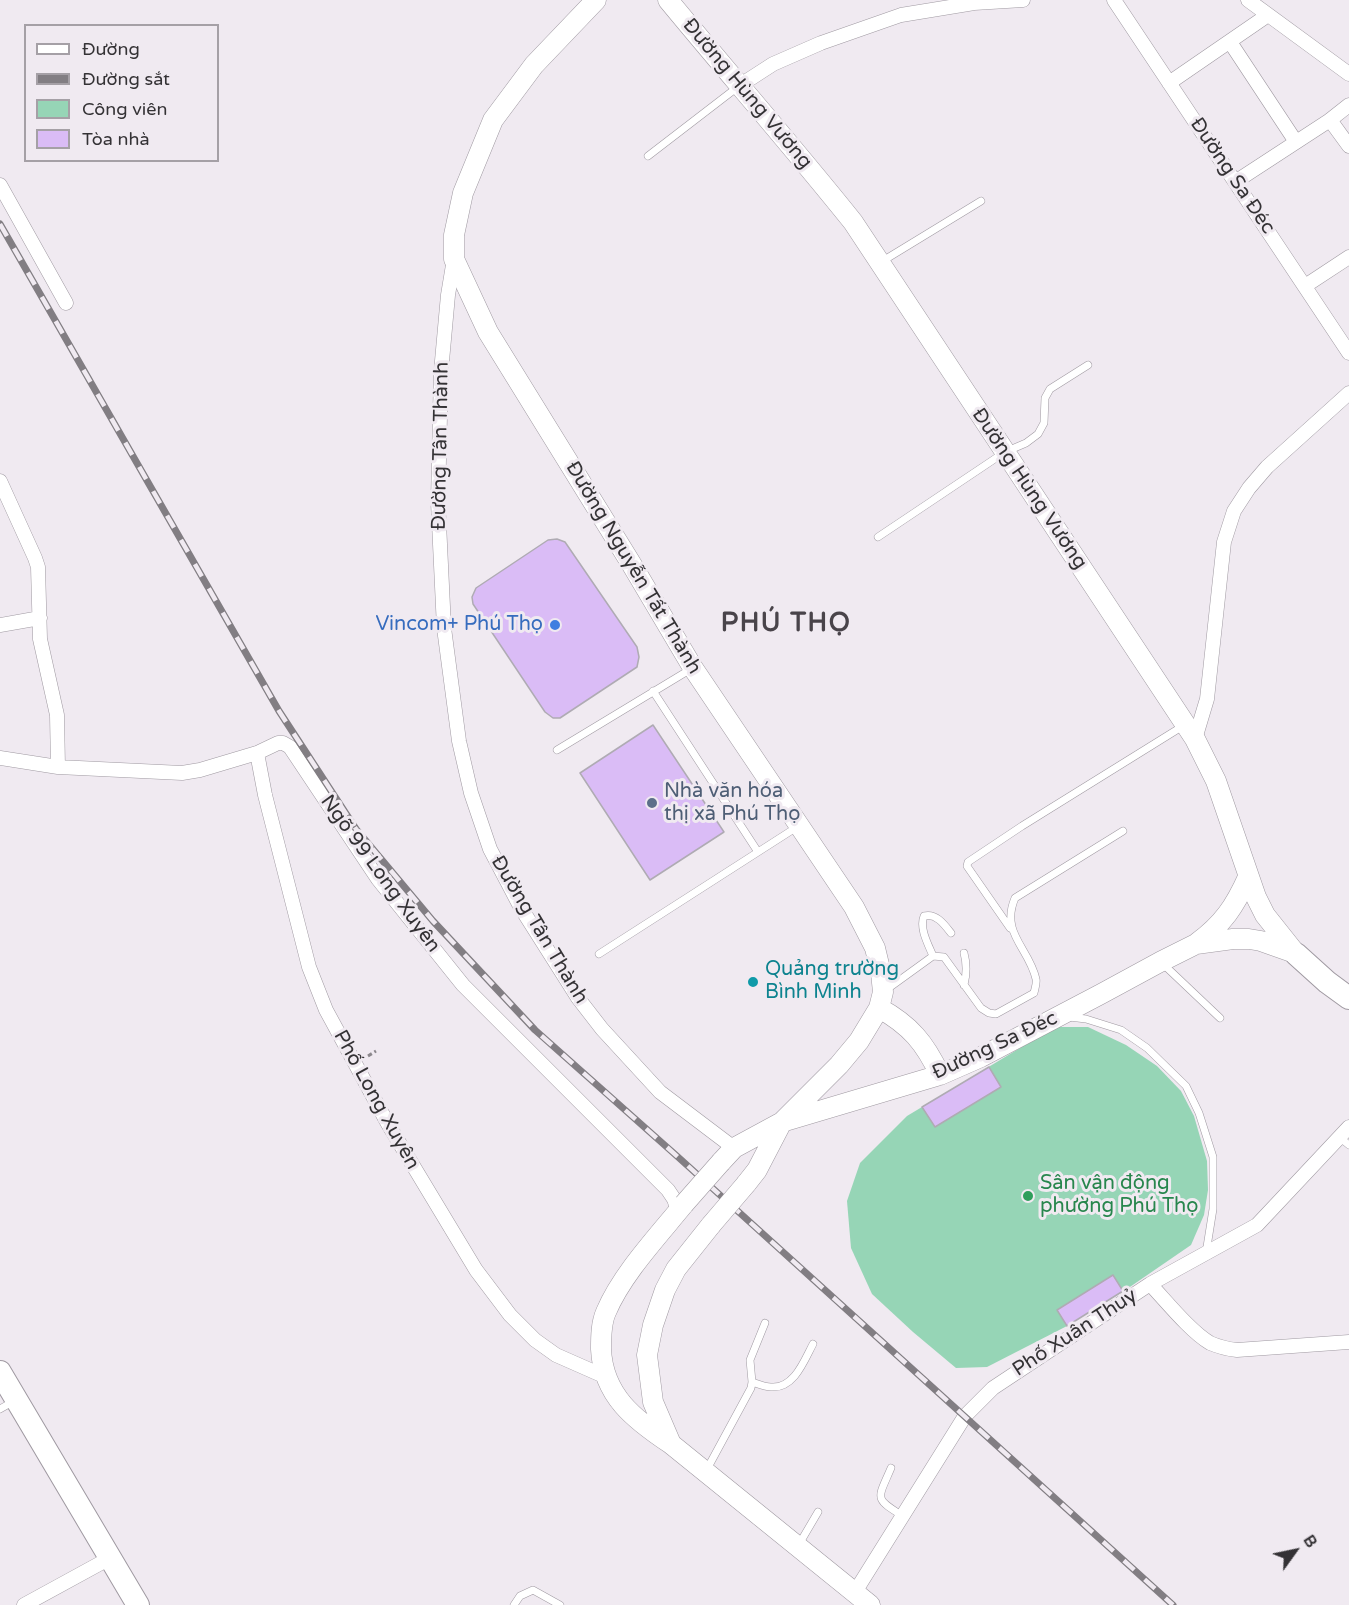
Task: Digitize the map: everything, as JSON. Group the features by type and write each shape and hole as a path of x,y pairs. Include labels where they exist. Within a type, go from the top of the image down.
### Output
{"main road":[{"name":"Đường Nguyễn Tất Thành","path":"596,0 534,65 493,120 463,193 454,235 454,259 488,332 693,668 854,907 875,948 881,973 881,1000"},
{"name":"Đường Hùng Vương","path":"668,0 853,222 1190,732 1216,781 1248,877 1265,915 1296,954 1349,998"},
{"name":"Đường Sa Đéc","path":"782,1122 940,1075 981,1058 1196,944 1210,934 1232,910 1248,877"},
{"name":"Đường Sa Đéc","path":"1196,944 1249,939 1296,954"},
{"path":"863,1599 706,1471 642,1425 611,1389 606,1377 602,1361 601,1339 604,1315 628,1275 681,1207 727,1155 782,1122 839,1065 859,1041 881,1000 895,1017 910,1029 931,1055 940,1075"},
{"path":"671,1444 653,1402 647,1355 653,1325 665,1290 676,1269 757,1170 782,1122"},
{"path":"0,1372 8,1404 110,1558 138,1605"}],"street":[{"path":"739,86 773,64 821,43 901,15 974,3 1023,0"},
{"name":"Đường Sa Đéc","path":"1114,0 1349,353"},
{"path":"1248,0 1349,74"},
{"path":"1169,83 1268,15"},
{"path":"1230,42 1296,142"},
{"path":"1235,182 1349,105"},
{"path":"1330,120 1349,146"},
{"path":"0,185 66,303"},
{"path":"1305,286 1349,256"},
{"name":"Đường Tân Thành","path":"454,259 448,295 441,372 438,502 444,628 459,741 471,793 490,849 521,908 578,998 602,1029 660,1092 727,1155"},
{"path":"1190,732 1207,699 1224,542 1234,511 1249,488 1267,467 1349,393"},
{"path":"0,481 35,558 39,576 41,645 57,715 58,767"},
{"path":"0,625 40,618"},
{"name":"Ngõ 99 Long Xuyên","path":"0,758 58,767 182,773 257,753 278,743 290,747 378,879 463,985 668,1190 681,1207"},
{"name":"Phố Long Xuyên","path":"257,753 265,795 309,967 326,1010 388,1124 476,1270 510,1315 535,1340 556,1355 606,1377"},
{"name":"Phố Xuân Thuỷ","path":"863,1599 903,1516 965,1416 993,1388 1149,1284 1257,1225 1346,1136"},
{"path":"1149,1284 1198,1334 1224,1348 1237,1350 1349,1342"},
{"path":"24,1605 110,1558"}],"lane":[{"path":"648,156 739,86"},
{"path":"880,263 981,201"},
{"path":"878,537 1005,452 1026,443 1038,434 1044,423 1045,398 1050,389 1088,365"},
{"path":"557,750 693,668"},
{"path":"653,691 758,852"},
{"path":"881,1000 933,956 944,957 981,1008 989,1013 996,1014 1034,993 1037,981 1030,965 1014,934 967,866 968,862 1022,826 1190,732"},
{"path":"599,954 799,825"},
{"path":"1014,934 1010,909 1015,898 1123,831"},
{"path":"933,956 923,930 924,916 935,917 951,933"},
{"path":"964,952 966,976 964,985"},
{"path":"1160,962 1220,1018"},
{"path":"1060,1016 1086,1019 1121,1030 1147,1048 1186,1086 1199,1113 1213,1157 1214,1209 1206,1254"},
{"path":"706,1471 751,1388 750,1360 765,1323"},
{"path":"752,1382 771,1388 782,1386 795,1376 813,1344"},
{"path":"891,1468 880,1495 881,1501 903,1516"},
{"path":"798,1546 818,1512"},
{"path":"514,1605 520,1596 533,1590 560,1605"}],"green space":[{"name":"Sân vận động phường Phú Thọ","path":"1055,1027 1088,1027 1126,1045 1157,1066 1181,1091 1194,1116 1207,1161 1208,1190 1204,1215 1191,1245 1124,1291 1067,1326 987,1367 956,1368 872,1294 851,1248 847,1201 860,1163 907,1116"}],"building":[{"name":"Vincom+ Phú Thọ","path":"557,539 565,542 637,647 639,657 637,667 560,718 553,718 545,712 473,604 472,597 476,588 548,540"},
{"name":"Nhà văn hóa thị xã Phú Thọ","path":"653,725 724,832 650,880 580,773"},
{"path":"989,1067 1001,1087 935,1127 922,1107"},
{"path":"1113,1275 1123,1291 1067,1326 1057,1310"}],"railway":[{"path":"0,224 279,711 356,829 433,921 535,1030 1173,1605"}],"place":[{"name":"Vincom+ Phú Thọ","path":"555,625"},
{"name":"Nhà văn hóa thị xã Phú Thọ","path":"652,803"},
{"name":"Quảng trường Bình Minh","path":"753,982"},
{"name":"Sân vận động phường Phú Thọ","path":"1028,1196"}],"district":[{"name":"PHÚ THỌ","path":"786,624"}]}
